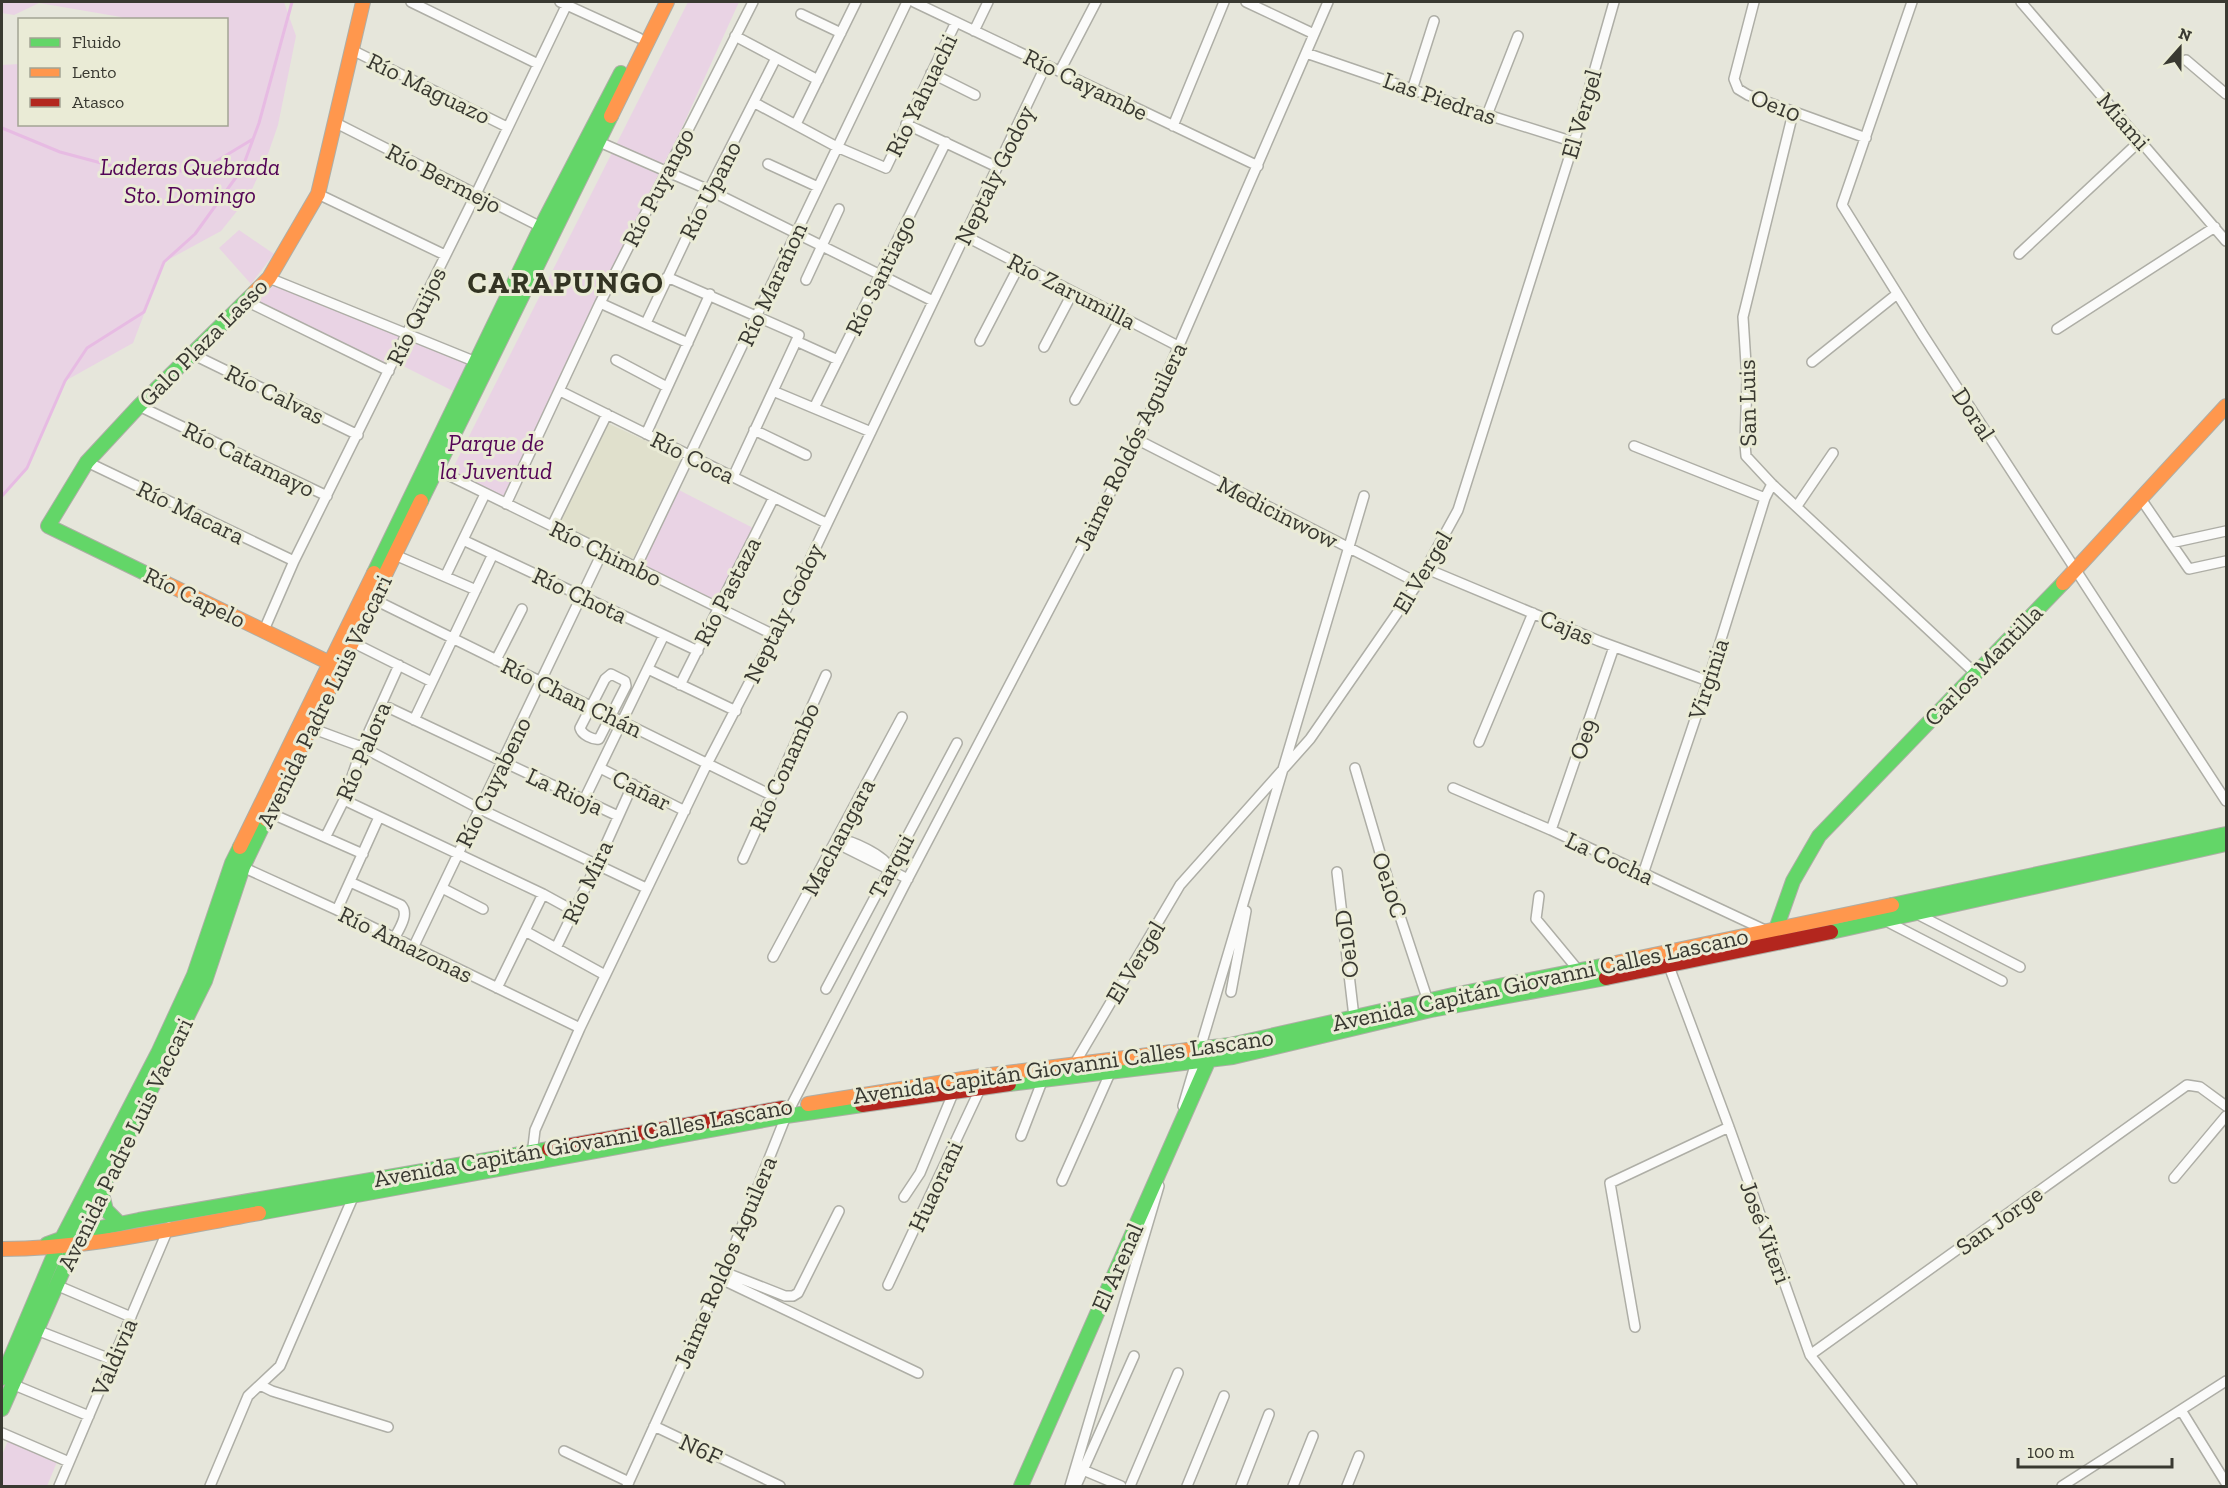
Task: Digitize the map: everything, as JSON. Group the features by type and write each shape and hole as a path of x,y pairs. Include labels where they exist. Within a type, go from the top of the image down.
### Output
{"main road":[{"name":"Galo Plaza Lasso","path":"48,526 87,462 139,406 269,278 318,194 363,2"},
{"name":"Avenida Padre Luis Vaccari","path":"2,1409 7,1381 30,1327 59,1243 148,1072 194,975 238,865 657,2"},
{"name":"Avenida Padre Luis Vaccari","path":"547,230 597,141 667,2"},
{"name":"Avenida Padre Luis Vaccari","path":"348,640 373,599 438,470 482,364"},
{"name":"Carlos Mantilla","path":"1774,935 1793,881 1819,836 2075,570 2226,406"},
{"name":"Río Capelo","path":"48,526 336,665"},
{"name":"Avenida Padre Luis Vaccari","path":"30,1327 56,1285 205,981 238,865 270,813 311,728 336,665"},
{"name":"Avenida Capitán Giovanni Calles Lascano","path":"77,1239 120,1224 298,1191 531,1157 982,1076 1075,1063 1211,1054 1233,1057 1431,1010 1666,960 2226,834"},
{"name":"Avenida Capitán Giovanni Calles Lascano","path":"1774,935 1917,914 2226,844"},
{"name":"Avenida Capitán Giovanni Calles Lascano","path":"789,1111 1111,1071 1211,1054 1354,1017 1428,1001 1579,971 1666,960"},
{"name":"El Arenal","path":"1020,1486 1211,1054"},
{"name":"Avenida Capitán Giovanni Calles Lascano","path":"2,1249 37,1248 77,1239 170,1227 354,1195 531,1157"},
{"path":"101,1190 101,1198 106,1211 120,1224"}],"street":[{"path":"411,2 538,64"},
{"name":"Río Puyango","path":"506,504 600,303 753,2"},
{"path":"796,124 856,2"},
{"name":"Río Marañon","path":"636,567 907,2"},
{"name":"Río Cayambe","path":"914,2 1258,166"},
{"path":"974,31 988,2"},
{"path":"1060,71 1096,2"},
{"path":"1173,126 1224,2"},
{"path":"1246,2 1314,34"},
{"name":"Jaime Roldós Aguilera","path":"908,879 1138,440 1328,2"},
{"name":"El Vergel","path":"1075,1063 1180,885 1310,739 1418,583 1458,510 1574,142 1614,2"},
{"name":"Oe10","path":"1754,2 1734,79 1738,89 1793,113 1866,138"},
{"name":"Doral","path":"1912,2 1842,204 1897,294 2226,801"},
{"name":"Miami","path":"2021,2 2226,241"},
{"path":"564,3 639,38"},
{"name":"Río Quijos","path":"264,630 294,561 390,372 476,194 538,64 564,3"},
{"path":"801,14 841,33"},
{"path":"1412,90 1434,21"},
{"name":"Río Yahuachi","path":"837,147 886,168 956,22"},
{"path":"735,36 818,80"},
{"path":"1487,115 1518,36"},
{"name":"Río Maguazo","path":"352,50 507,127"},
{"name":"Las Piedras","path":"1306,52 1412,90 1574,142"},
{"name":"Río Upano","path":"646,323 709,190 777,58"},
{"path":"2186,60 2226,94"},
{"name":"Neptaly Godoy","path":"531,1157 535,1130 646,888 774,635 1046,65"},
{"path":"932,73 975,95"},
{"path":"754,103 837,147"},
{"name":"San Luis","path":"1793,113 1743,317 1747,380 1746,456 1772,484 1975,673"},
{"name":"Río Bermejo","path":"336,123 547,230"},
{"path":"906,124 998,167"},
{"path":"597,141 709,190 933,301"},
{"path":"2019,254 2141,141"},
{"name":"Río Santiago","path":"814,408 946,142"},
{"path":"768,164 818,187"},
{"path":"318,194 445,255"},
{"path":"806,280 838,209"},
{"path":"2057,329 2215,227"},
{"name":"Río Zarumilla","path":"965,236 1178,346"},
{"path":"980,341 1020,264"},
{"path":"667,277 758,316 838,360"},
{"path":"269,278 482,364"},
{"path":"1044,347 1073,292"},
{"path":"646,434 710,294"},
{"path":"1812,362 1897,294"},
{"path":"246,301 390,372"},
{"path":"600,303 688,343"},
{"path":"1075,400 1121,317"},
{"path":"733,477 798,338"},
{"name":"Río Calvas","path":"192,354 358,435"},
{"path":"616,360 667,387"},
{"name":"Río Coca","path":"560,391 826,523"},
{"path":"773,391 871,432"},
{"name":"Río Catamayo","path":"139,406 327,496"},
{"path":"552,526 607,414"},
{"path":"754,430 806,455"},
{"name":"Medicinwow","path":"1138,440 1418,583"},
{"path":"1634,446 1765,498"},
{"path":"1797,506 1833,453"},
{"name":"Río Macara","path":"87,462 294,561"},
{"name":"Río Chimbo","path":"438,470 774,635"},
{"name":"Virginia","path":"1643,874 1708,681 1765,498 1772,484"},
{"path":"447,575 485,494"},
{"path":"1070,1486 1364,496"},
{"name":"Río Pastaza","path":"680,685 774,497"},
{"path":"2141,499 2189,569 2226,561"},
{"path":"2171,543 2226,531"},
{"name":"Río Chota","path":"463,540 698,651"},
{"name":"Río Cuyabeno","path":"413,948 603,551"},
{"path":"414,720 493,554"},
{"path":"395,555 447,575 476,590"},
{"name":"Cajas","path":"1427,569 1614,647 1708,681"},
{"name":"Río Chan Chán","path":"373,599 771,795"},
{"path":"496,660 522,609"},
{"path":"1479,742 1533,613"},
{"path":"584,800 664,635"},
{"path":"348,640 432,682"},
{"name":"Oe9","path":"1551,830 1614,647"},
{"name":"Río Palora","path":"326,836 344,800 362,747 383,705 399,665"},
{"path":"648,669 736,711"},
{"path":"611,674 626,683 599,739 595,740 583,733 580,728 591,706 605,679 611,674"},
{"name":"Río Conambo","path":"743,860 826,675"},
{"name":"La Rioja","path":"383,705 618,816"},
{"name":"Machangara","path":"773,957 902,717"},
{"path":"311,728 362,747 480,809 646,888"},
{"name":"Tarqui","path":"826,989 957,743"},
{"name":"Cañar","path":"600,768 685,811"},
{"name":"Oe10C","path":"1355,768 1388,880 1428,1001"},
{"name":"Río Mira","path":"556,948 633,784"},
{"path":"1231,992 1269,785"},
{"name":"La Cocha","path":"1453,788 1551,830 1774,935"},
{"path":"344,800 543,894 574,911"},
{"path":"270,813 363,854"},
{"path":"337,910 379,816"},
{"path":"837,839 844,847 908,879"},
{"name":"Río Amazonas","path":"238,865 337,910 580,1028"},
{"name":"Oe10D","path":"1337,872 1354,1017"},
{"name":"Jaime Roldos Aguilera","path":"628,1484 723,1275 789,1111 908,879"},
{"path":"350,882 405,909 406,914 394,939"},
{"path":"442,888 483,909"},
{"path":"497,988 543,894"},
{"path":"1539,896 1536,919 1579,971"},
{"path":"1917,914 2020,967"},
{"path":"1884,920 2002,981"},
{"path":"525,931 605,975"},
{"name":"José Viteri","path":"1666,960 1729,1127 1810,1355 1912,1486"},
{"path":"1062,1181 1111,1071"},
{"path":"1021,1136 1043,1078"},
{"name":"San Jorge","path":"1810,1355 2187,1085 2200,1087 2226,1106"},
{"name":"Huaorani","path":"888,1286 981,1087"},
{"path":"904,1197 920,1173 954,1091"},
{"path":"2174,1178 2226,1116"},
{"path":"1635,1327 1610,1183 1729,1127"},
{"path":"210,1486 248,1396 280,1366 354,1195"},
{"path":"723,1275 785,1296 793,1296 798,1293 839,1210"},
{"name":"Valdivia","path":"58,1486 170,1227"},
{"path":"723,1275 918,1374"},
{"path":"56,1285 131,1317"},
{"path":"30,1327 113,1360"},
{"path":"1076,1486 1134,1356"},
{"path":"1130,1486 1178,1373"},
{"path":"7,1381 89,1416"},
{"path":"2062,1486 2226,1381"},
{"path":"260,1385 272,1391 388,1426"},
{"path":"1187,1486 1224,1396"},
{"path":"2181,1410 2226,1483"},
{"path":"1241,1486 1269,1414"},
{"name":"N6F","path":"654,1426 780,1486"},
{"path":"2,1433 69,1462"},
{"path":"1293,1486 1313,1436"},
{"path":"564,1451 628,1484"},
{"path":"1347,1486 1359,1456"},
{"path":"1083,1470 1121,1486"}],"shaded area":[{"path":"605,422 675,454 680,461 631,563 554,525"}],"green space":[{"name":"Laderas Quebrada Sto. Domingo","path":"2,2 284,2 296,36 278,125 249,196 221,231 164,262 133,343 65,381 27,468 2,496 2,65 18,64 18,126 228,126 228,18 122,18 39,3 14,15 2,13"},
{"name":"Parque de la Juventud","path":"688,2 739,2 512,502 451,472"},
{"path":"239,230 274,254 251,284 219,248"},
{"path":"274,285 401,335 385,365 256,303"},
{"path":"410,339 470,364 457,393 399,364"},
{"path":"675,488 757,530 720,605 641,568"},
{"path":"8,1441 57,1462 47,1486 2,1486 2,1455"}],"waterway":[{"path":"2,496 27,468 65,381 87,348 144,312 164,262 195,234 242,169 259,123 292,2"},
{"path":"2,128 60,152 131,171 200,171 253,139"}],"traffic: fast":[{"path":"374,573 541,227 621,73"},
{"path":"421,501 611,116"},
{"path":"153,577 48,526 87,462 139,406 254,293"},
{"path":"1777,935 1776,929 1793,881 1819,836 2063,583"},
{"path":"2,1409 80,1232 205,981 243,867 266,819"},
{"path":"1892,905 2226,834"},
{"path":"1831,932 2226,844"},
{"path":"2,1378 57,1248 158,1053 194,975 232,863 240,847"},
{"path":"1188,1050 1230,1045 1453,995 1606,965"},
{"path":"1009,1084 1233,1057 1431,1010 1606,978"},
{"path":"1021,1486 1211,1055"},
{"path":"259,1213 786,1116 862,1105"},
{"path":"47,1244 80,1232 139,1220 549,1149"},
{"path":"101,1190 106,1210 120,1224"}],"traffic: slow":[{"path":"254,293 269,278 318,194 363,2"},
{"path":"611,116 667,2"},
{"path":"2063,583 2226,406"},
{"path":"266,819 421,501"},
{"path":"240,847 374,573"},
{"path":"153,577 336,666"},
{"path":"1606,965 1892,905"},
{"path":"808,1104 982,1076 1188,1050"},
{"path":"2,1249 99,1242 259,1213"}],"traffic: jam":[{"path":"1606,978 1831,932"},
{"path":"862,1105 1009,1084"},
{"path":"549,1149 783,1108"}],"district":[{"name":"CARAPUNGO","path":"566,283"}]}
